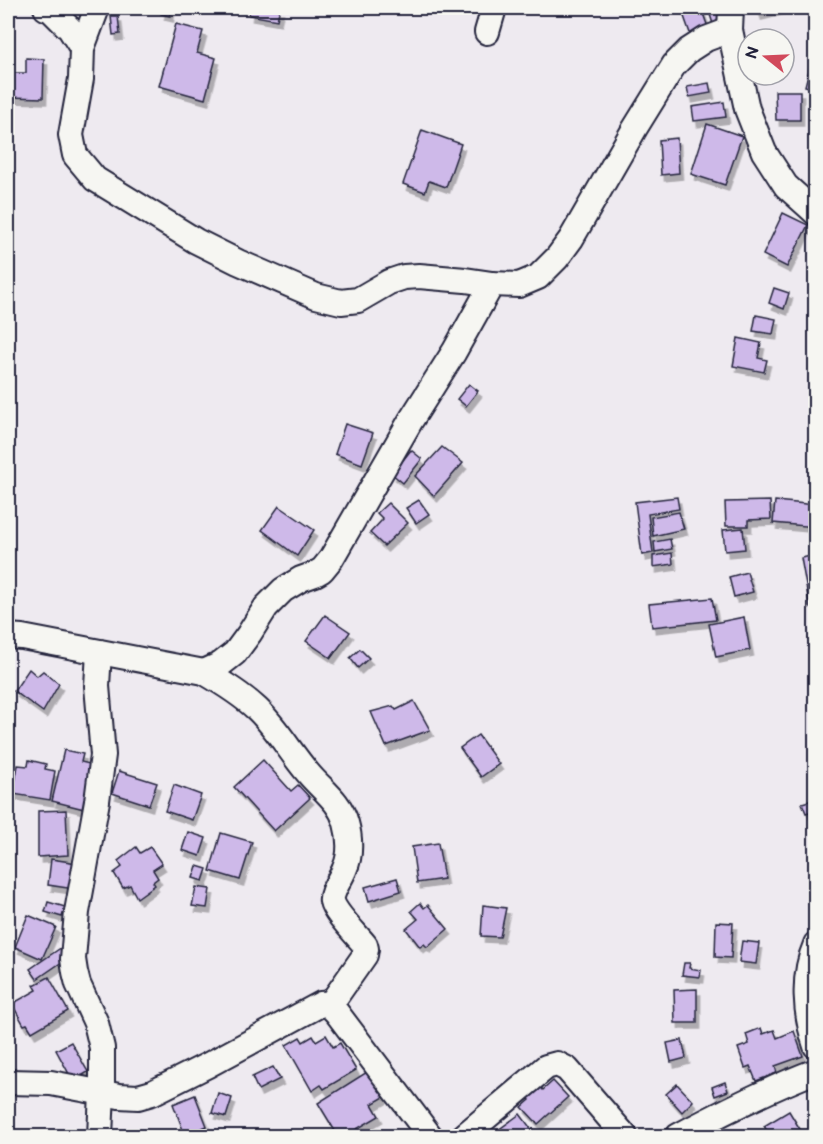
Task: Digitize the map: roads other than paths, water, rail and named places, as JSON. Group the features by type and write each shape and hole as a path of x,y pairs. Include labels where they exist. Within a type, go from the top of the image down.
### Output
{"street":[{"path":"46,8 50,9 70,29 82,48"},
{"path":"97,8 82,48 81,79 71,135 75,155 95,178 196,241 316,296 341,302 358,300 389,282 404,277 419,276 519,285 538,277 557,258 571,239 674,65 689,50 731,19 747,109 764,152 786,186 816,213"},
{"path":"487,32 494,8"},
{"path":"204,672 221,664 235,653 266,608 283,590 322,570 331,559 492,284"},
{"path":"8,636 204,672 229,687 257,709 308,774 338,805 346,823 348,859 331,900 366,949 330,1005"},
{"path":"99,652 97,686 103,755 96,811 77,912 73,959 78,984 96,1023 102,1048 100,1137"},
{"path":"816,944 811,954 806,981 807,1005 816,1046"},
{"path":"8,1082 51,1083 138,1097 152,1093 293,1021 321,1004 330,1005 430,1137"},
{"path":"464,1137 546,1067 557,1064 567,1069 625,1137"},
{"path":"678,1137 728,1109 816,1071"}]}
